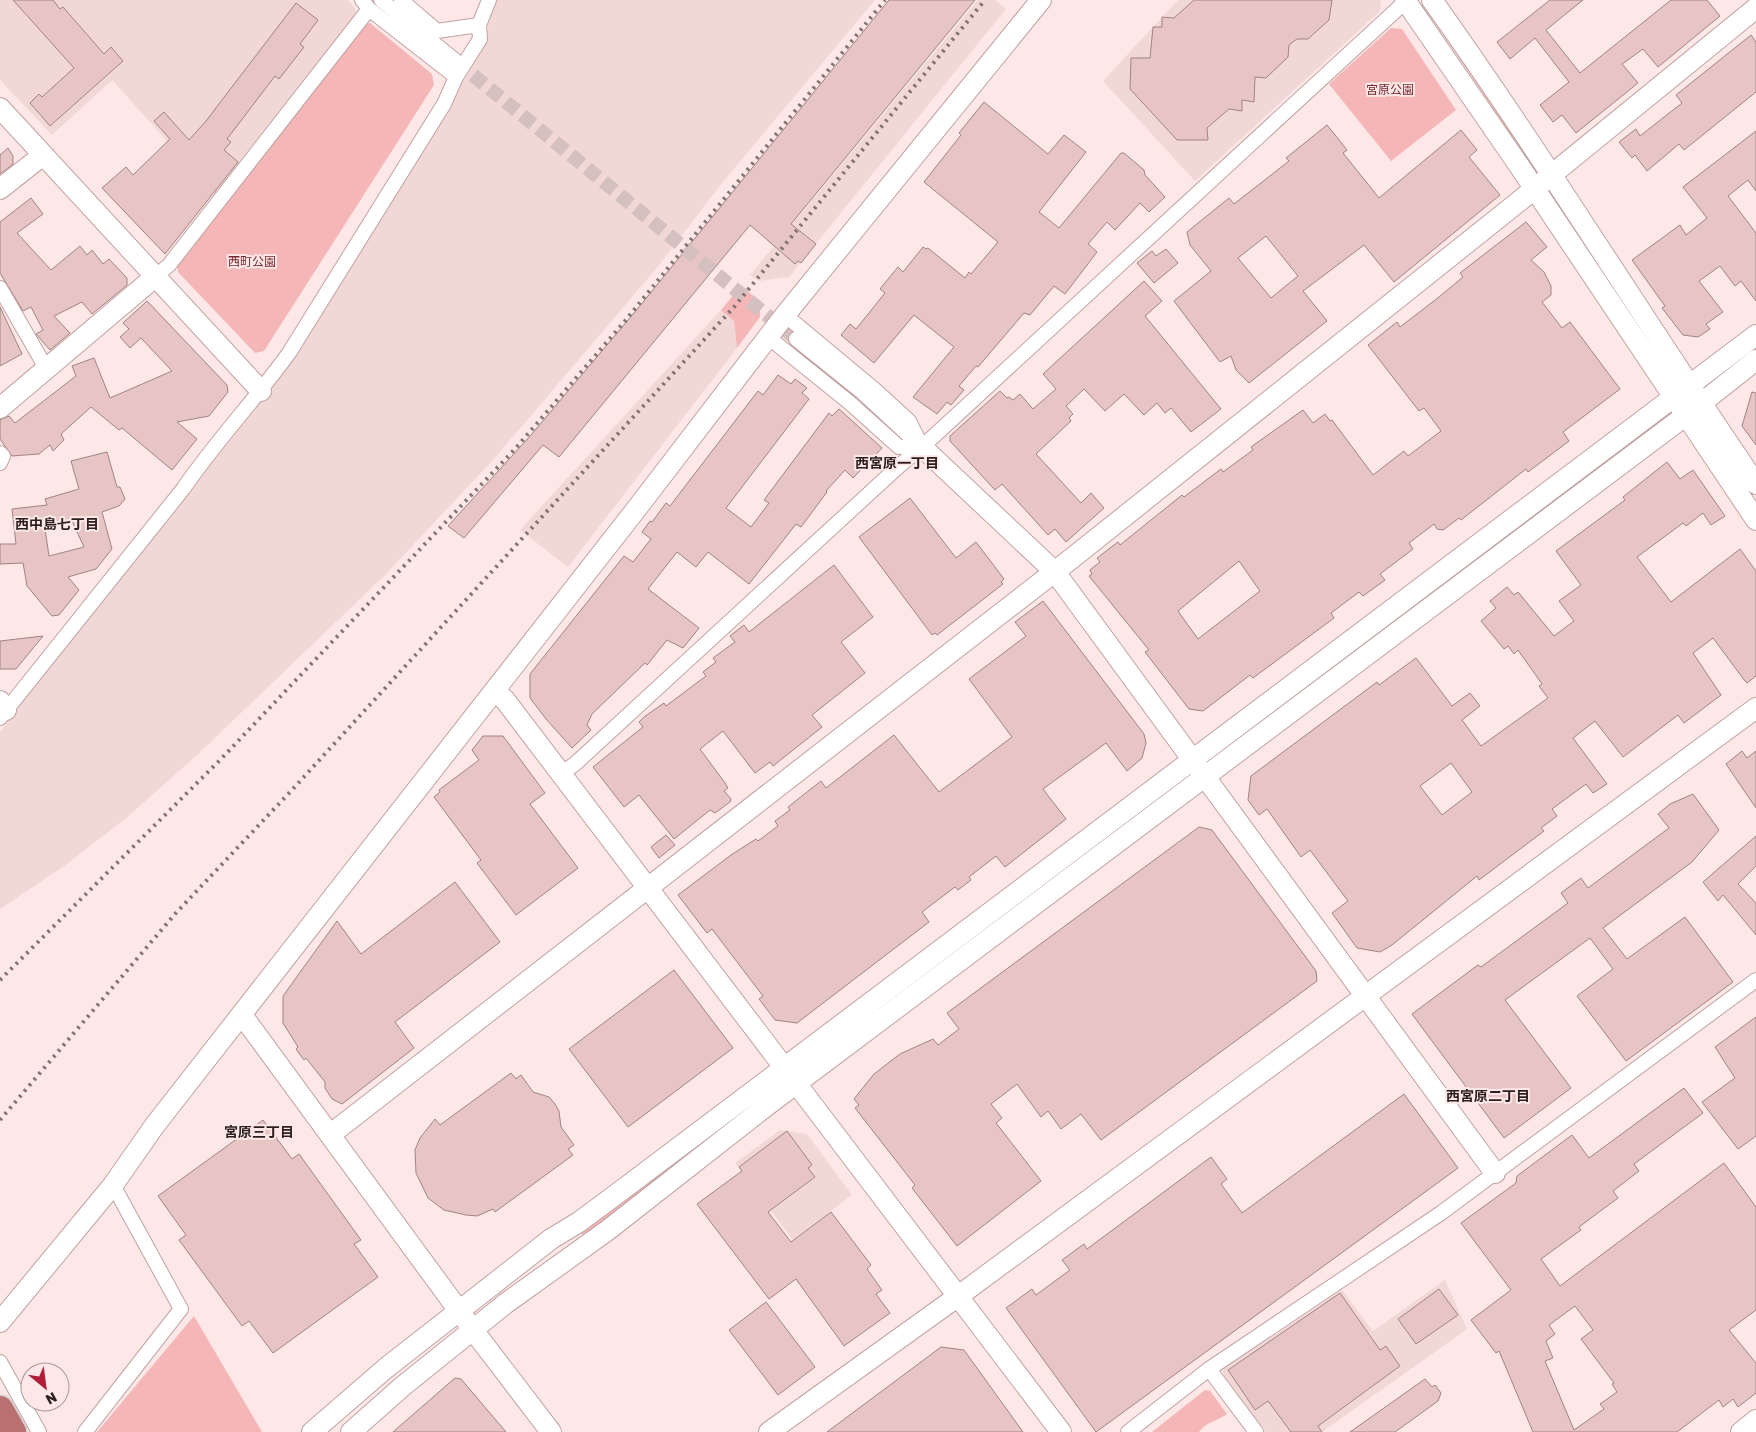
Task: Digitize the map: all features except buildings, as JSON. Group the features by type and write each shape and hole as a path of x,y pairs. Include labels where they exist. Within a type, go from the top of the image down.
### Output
{"highway":[{"path":"0,1408 13,1432"}],"street":[{"path":"381,0 456,70"},
{"path":"401,0 437,31 479,24"},
{"path":"2,710 183,489 208,452 261,391 289,353 444,104 456,70 480,39 479,24 489,0"},
{"path":"0,1322 113,1185 155,1125 495,691 785,315 1041,0"},
{"path":"561,774 922,447 1406,0 1756,520"},
{"path":"1432,0 1551,175 1756,484"},
{"path":"0,408 169,265 366,5 456,70"},
{"path":"331,1134 1055,572 1534,189 1756,8"},
{"path":"0,108 261,391"},
{"path":"0,189 43,154"},
{"path":"0,288 46,368"},
{"path":"785,315 909,421 922,447"},
{"path":"312,1432 386,1368 551,1239 579,1222 1688,384 1756,335"},
{"path":"768,337 850,403 899,447 922,447"},
{"path":"796,339 862,392 1055,572 1495,1172"},
{"path":"351,1432 403,1386 505,1304 608,1230 796,1085 1685,416 1700,402 1756,360"},
{"path":"0,453 3,456 0,463"},
{"path":"495,691 505,700 1060,1432"},
{"path":"769,1432 957,1297 1756,708"},
{"path":"1128,1432 1209,1369 1441,1213 1756,980"},
{"path":"242,1015 473,1330 551,1432"},
{"path":"85,1432 181,1309 113,1185"},
{"path":"0,1362 39,1432"},
{"path":"1209,1369 1256,1432"},
{"path":"1741,1432 1756,1420"}],"shaded area":[{"path":"0,0 348,0 355,8 357,16 217,196 112,80 52,135 0,80"},
{"path":"495,0 875,0 722,183 656,269 493,460 385,575 197,755 125,819 64,866 0,909 0,732 106,594 265,394 399,186 481,52"},
{"path":"978,0 995,0 1006,9 789,277 759,281 750,275"},
{"path":"1178,0 1381,0 1380,11 1195,181 1103,81"},
{"path":"721,310 734,321 737,348 568,567 520,530"},
{"path":"780,1130 807,1134 852,1195 793,1240 735,1163"},
{"path":"1445,1280 1467,1329 1322,1432 1265,1432 1223,1376 1223,1369 1342,1290 1373,1331"}],"green space":[{"path":"1428,7 1528,155 1525,156 1426,8"},
{"name":"西町公園","path":"370,23 432,74 434,85 264,351 255,353 178,272 177,264 364,25"},
{"name":"宮原公園","path":"1391,28 1402,29 1456,110 1391,161 1329,84"},
{"path":"741,286 760,301 760,317 737,348 734,321 721,310"},
{"path":"1642,430 1644,434 1240,738 1238,734"},
{"path":"752,1103 755,1106 595,1227 583,1235 581,1233"},
{"path":"194,1316 262,1432 97,1432"},
{"path":"1205,1390 1210,1391 1227,1414 1208,1424 1199,1432 1152,1432"}],"tunnel":[{"path":"457,62 796,339"}],"railway":[{"path":"0,980 222,758 515,449 625,321 885,0"},
{"path":"0,1120 175,914 291,791 734,307 985,0"}],"district":[{"name":"西宮原一丁目","path":"897,463"},
{"name":"西中島七丁目","path":"57,524"},
{"name":"西宮原二丁目","path":"1488,1096"},
{"name":"宮原三丁目","path":"259,1132"}]}
